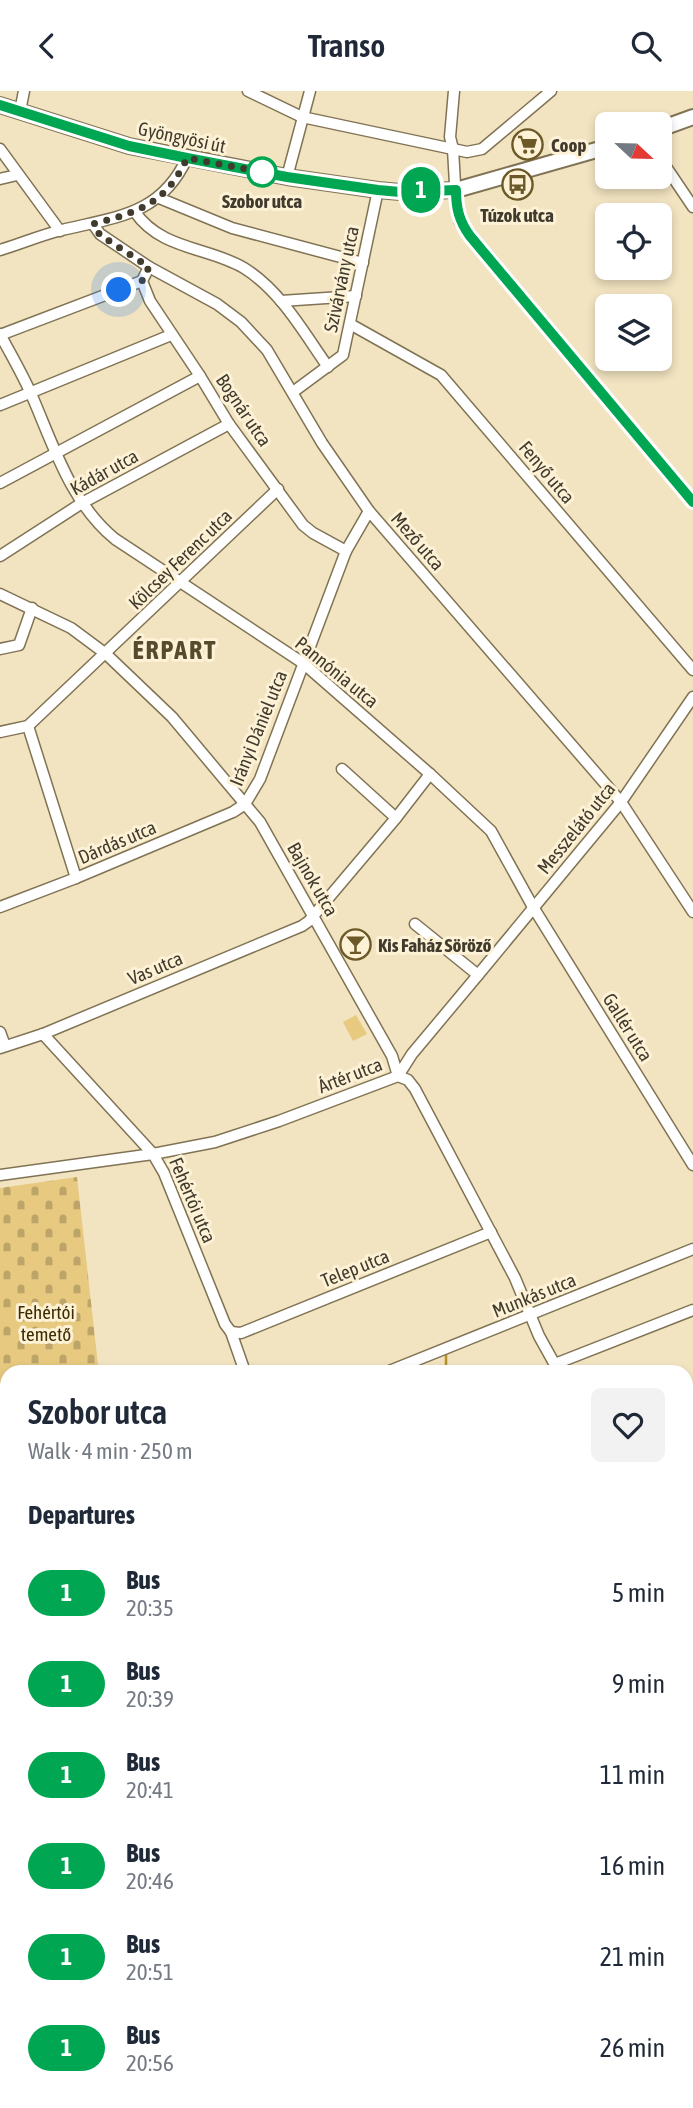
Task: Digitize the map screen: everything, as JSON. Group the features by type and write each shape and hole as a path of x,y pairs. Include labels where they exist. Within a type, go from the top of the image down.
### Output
{"street":[{"path":"20,111 24,91"},
{"path":"248,91 302,117 467,152 482,149 551,91"},
{"path":"287,177 310,91"},
{"path":"454,91 450,137 460,222 693,502"},
{"name":"Gyöngyösi út","path":"0,105 129,146 287,177 400,192 456,190 595,150"},
{"path":"672,125 693,117"},
{"path":"0,149 60,231"},
{"path":"0,250 135,212 159,198 181,172 187,158"},
{"path":"0,179 17,175"},
{"path":"672,175 693,207"},
{"name":"Szivárvány utca","path":"293,392 343,355 378,190"},
{"path":"159,198 232,228 363,263"},
{"path":"135,212 150,229 168,239 244,268 281,301 328,367"},
{"name":"Mező utca","path":"93,224 100,235 149,267 217,304 241,322 267,349 321,443 369,511 621,802 693,912"},
{"path":"0,335 142,281 149,267"},
{"name":"Bognár utca","path":"142,281 150,302 229,424 303,525 346,551"},
{"path":"281,301 356,296"},
{"name":"Fenyő utca","path":"351,324 441,375 693,670"},
{"name":"Pannónia utca","path":"0,335 31,393 56,455 82,503 100,526 115,539 303,663 430,774 491,831 533,907"},
{"path":"0,405 172,335"},
{"path":"0,483 200,376"},
{"name":"Kádár utca","path":"0,556 82,503 229,424"},
{"name":"Kölcsey Ferenc utca","path":"28,726 278,489"},
{"name":"Irányi Dániel utca","path":"245,804 260,779 346,551 369,511"},
{"name":"Bajnok utca","path":"0,594 71,628 106,654 172,716 260,822 392,1056 398,1076 408,1080 415,1089 491,1232 555,1365"},
{"path":"0,649 19,645 32,608"},
{"name":"Messzelátó utca","path":"478,975 621,802 693,697"},
{"path":"0,733 28,726 76,878"},
{"path":"342,769 396,818"},
{"name":"Vas utca","path":"2,1047 43,1034 302,926 396,818 430,774"},
{"name":"Dárdás utca","path":"0,907 233,812 245,804"},
{"name":"Gallér utca","path":"533,907 693,1165"},
{"path":"415,924 478,975"},
{"name":"Ártér utca","path":"0,1175 153,1154 215,1142 398,1076 412,1054 478,975"},
{"path":"0,1032 2,1047"},
{"name":"Fehértói utca","path":"43,1034 153,1154 164,1173 225,1324 231,1332"},
{"name":"Telep utca","path":"231,1332 241,1333 491,1232"},
{"name":"Munkás utca","path":"405,1365 693,1249"},
{"path":"564,1365 693,1310"},
{"path":"231,1332 243,1365"}],"green space":[{"path":"356,1015 367,1034 353,1041 343,1022"},
{"name":"Fehértói temető","path":"77,1177 98,1365 0,1365 0,1188"}],"waterway":[{"path":"446,1351 446,1365"}],"bus line":[{"name":"1","path":"0,105 129,146 287,177 400,192 456,190 460,222 470,236 693,502"}],"place":[{"name":"Coop","path":"528,145"},
{"name":"Szobor utca","path":"262,172"},
{"name":"Túzok utca","path":"517,184"},
{"name":"Kis Faház Söröző","path":"355,945"}],"district":[{"name":"ÉRPART","path":"175,650"}],"route":[{"path":"119,290 142,281 149,267 100,235 93,224 135,212 159,198 181,172 187,158 262,172"}]}
